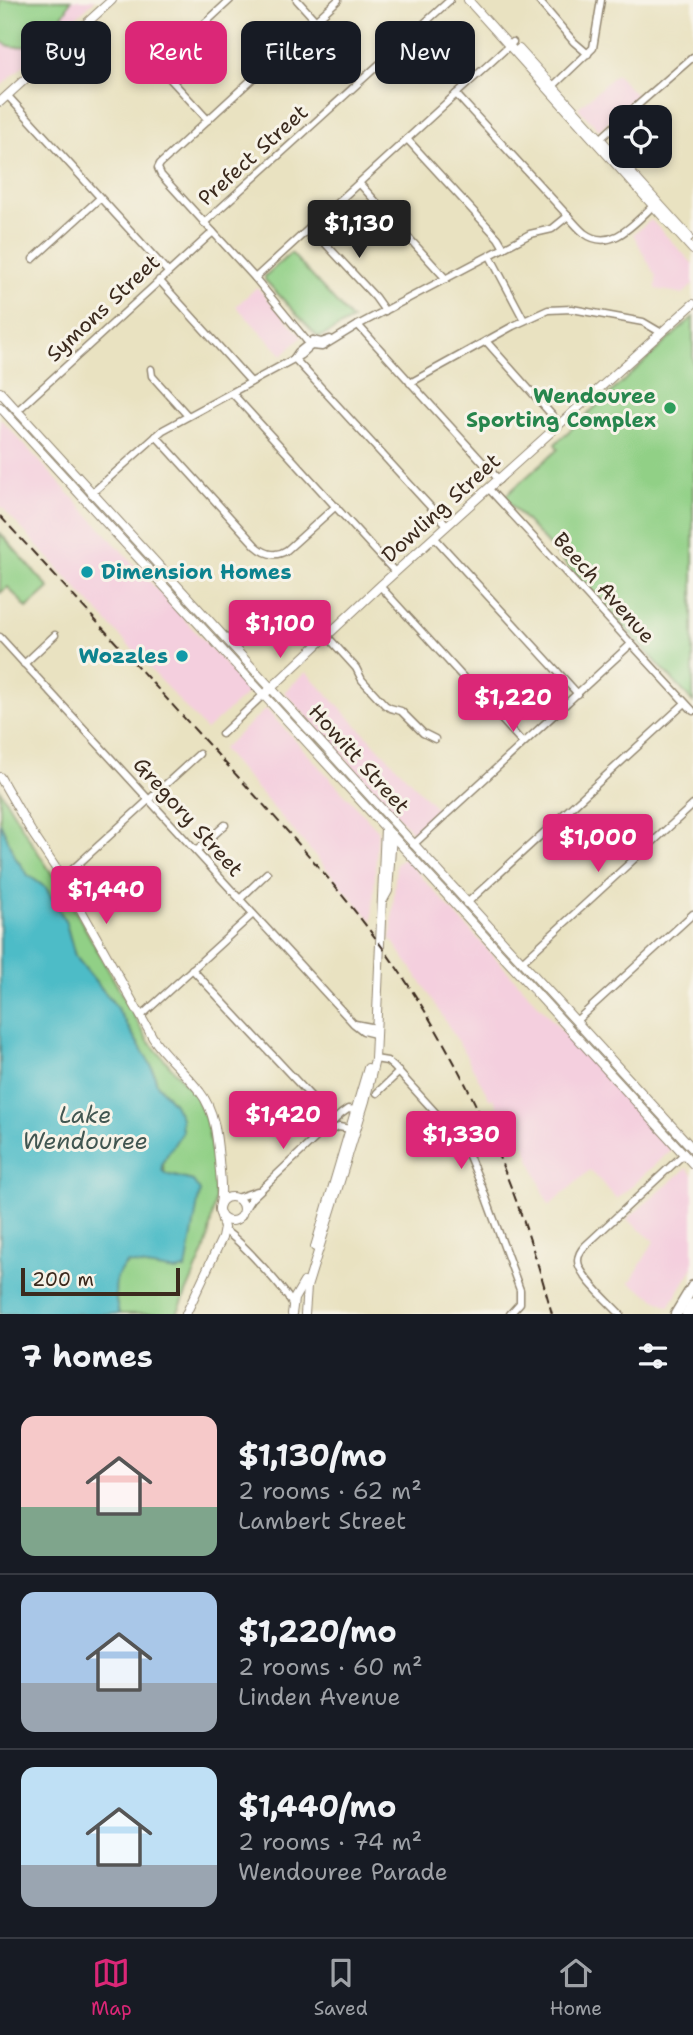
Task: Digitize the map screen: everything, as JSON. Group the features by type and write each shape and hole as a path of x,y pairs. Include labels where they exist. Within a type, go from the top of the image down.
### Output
{"highway":[{"path":"676,1314 693,1286"},
{"path":"687,1314 693,1304"}],"main road":[{"path":"3,99 112,0"},
{"path":"468,0 511,43"},
{"path":"475,0 693,250"},
{"path":"655,204 693,242"},
{"name":"Dowling Street","path":"263,695 693,301"},
{"name":"Howitt Street","path":"0,392 88,497 263,695 396,825 410,848 460,910 693,1164"},
{"name":"Howitt Street","path":"0,407 271,688 346,778 387,834 410,848 467,903 693,1149"},
{"path":"0,777 31,831 63,878 158,1045 200,1091 207,1104 214,1125 222,1193 219,1213 224,1230 216,1254"},
{"path":"306,1309 306,1289 375,1059 387,834 396,825"},
{"path":"383,900 388,891 390,858 387,834"},
{"path":"390,858 410,848"},
{"path":"358,1113 376,1031"},
{"path":"292,1310 310,1265 353,1130"},
{"path":"186,1314 230,1227 243,1212 242,1204 230,1192 219,1169"},
{"path":"220,1204 228,1198 235,1198"},
{"path":"221,1216 228,1221 237,1220"},
{"path":"297,1296 302,1295 306,1309"}],"street":[{"path":"208,120 158,65 230,0"},
{"path":"297,0 316,21 338,0"},
{"name":"Prefect Street","path":"204,223 450,0"},
{"path":"538,0 574,43 588,54"},
{"path":"551,88 588,54 594,45 601,0"},
{"path":"255,278 511,43"},
{"path":"639,105 693,57"},
{"path":"247,84 158,168 161,175 311,343 322,347 504,248 536,232 552,229 568,216"},
{"path":"456,94 587,235 597,239 609,239 624,233 655,204"},
{"path":"3,99 168,272"},
{"path":"599,141 609,132"},
{"path":"407,139 504,248"},
{"path":"359,183 446,279"},
{"path":"33,259 100,198"},
{"path":"310,227 385,311"},
{"name":"Symons Street","path":"17,411 212,232"},
{"path":"490,256 524,320"},
{"path":"159,280 251,382"},
{"path":"410,383 544,311 565,309 643,322 660,331"},
{"path":"358,326 499,480"},
{"path":"486,341 559,424"},
{"path":"88,497 165,428 294,358 311,343"},
{"path":"294,358 447,525"},
{"path":"151,369 152,376 188,416"},
{"path":"232,393 395,572"},
{"path":"156,436 266,553 284,553 336,506"},
{"name":"Beech Avenue","path":"489,489 693,711"},
{"path":"434,537 578,694"},
{"path":"380,586 523,743"},
{"path":"24,664 55,635"},
{"path":"327,636 385,705 401,711 423,733 435,739"},
{"name":"Gregory Street","path":"0,637 359,1029 376,1031"},
{"path":"410,848 631,644"},
{"name":"Dowling Street","path":"222,734 263,695"},
{"path":"460,910 685,703"},
{"path":"63,878 199,754"},
{"path":"522,962 693,806"},
{"path":"196,852 225,825"},
{"path":"240,899 267,873"},
{"path":"141,1016 253,914"},
{"path":"576,1021 693,914"},
{"path":"192,969 334,1121"},
{"path":"375,1059 387,1061 399,1072 454,1133 470,1156 521,1298 518,1307 510,1314"},
{"path":"377,1093 399,1072"},
{"path":"243,1212 247,1204 334,1121 348,1109 358,1113"},
{"path":"321,1135 339,1127 353,1130"},
{"path":"620,1314 584,1275 578,1260 580,1252 684,1154"},
{"path":"235,1198 265,1187"},
{"path":"228,1233 279,1286 292,1310"},
{"path":"279,1286 297,1296"}],"shaded area":[{"path":"0,0 95,0 72,21 21,21 21,68 0,87"},
{"path":"616,74 637,96 627,105 609,105 609,121 599,130 578,108"},
{"path":"651,220 693,264 693,285 683,294 656,289 656,277 633,234"},
{"path":"257,287 302,337 282,355 236,306"},
{"path":"0,418 250,691 206,730 0,505"},
{"path":"306,672 440,812 415,835 284,692"},
{"path":"266,709 378,830 372,921 222,749"},
{"path":"405,859 671,1150 617,1199 590,1170 549,1206 515,1121 507,1128 493,1098 490,1100 462,1048 391,939 396,864"},
{"path":"687,1168 693,1175 693,1267 669,1307 630,1283 654,1241 627,1219"}],"green space":[{"path":"0,0 71,0 58,21 21,21 21,46 10,46 0,41"},
{"path":"291,253 352,320 321,337 317,336 265,280 265,276"},
{"path":"693,317 693,702 504,497 558,449 555,444"},
{"path":"0,533 49,588 27,608 8,587 0,593"},
{"path":"0,790 72,905 148,1041 194,1093 206,1118 214,1167 215,1200 204,1252 177,1314 119,1314 115,1287 122,1268 192,1181 166,1174 163,1169 167,1153 182,1132 174,1104 157,1084 152,1067 115,1005 75,956 65,920 46,888 28,876 15,857 0,822"}],"water":[{"name":"Lake Wendouree","path":"0,822 15,857 28,875 46,888 65,920 75,956 115,1005 152,1067 157,1084 174,1104 181,1118 182,1132 162,1163 162,1170 166,1174 193,1181 200,1191 186,1269 176,1271 128,1263 116,1279 115,1293 119,1314 0,1314"}],"railway":[{"path":"0,516 293,838 342,895 388,955 433,1024 494,1144 526,1228 552,1314"}],"place":[{"name":"Wendouree Sporting Complex","path":"670,408"},
{"name":"Dimension Homes","path":"87,572"},
{"name":"Wozzles","path":"182,656"}]}
